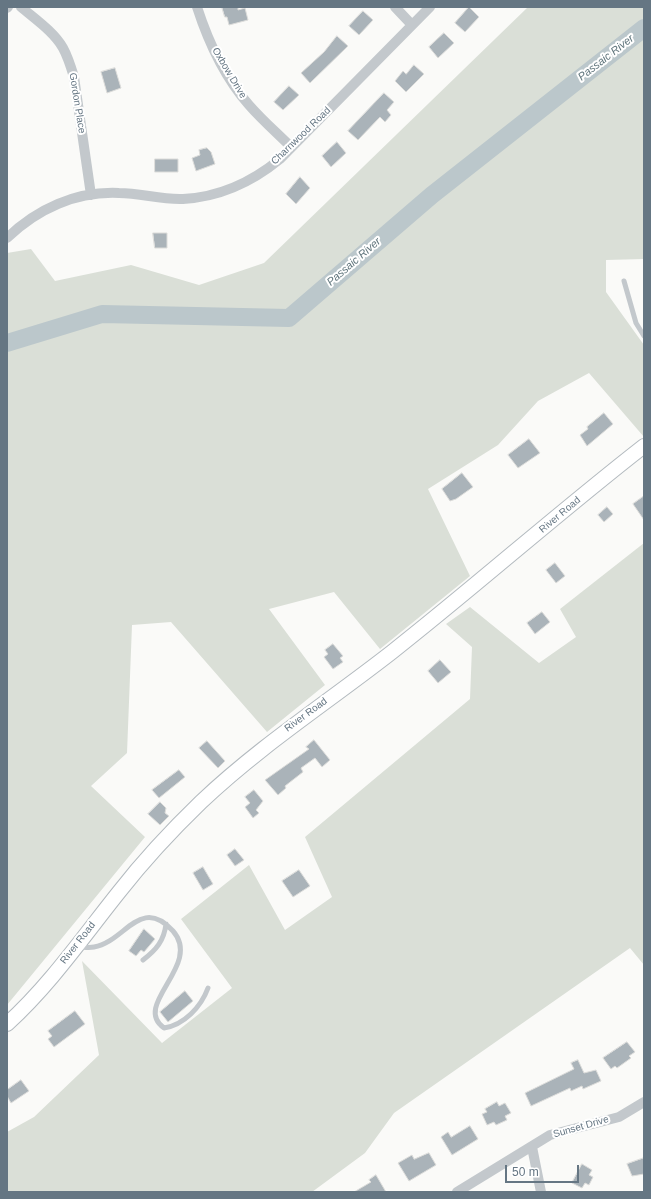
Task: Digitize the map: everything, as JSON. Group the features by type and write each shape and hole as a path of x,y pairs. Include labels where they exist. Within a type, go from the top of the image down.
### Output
{"street":[{"name":"Gordon Place","path":"21,7 63,47 68,60 74,77 90,195"},
{"name":"Oxbow Drive","path":"197,7 207,36 237,89 249,105 291,147"},
{"path":"395,7 412,25"},
{"name":"Charnwood Road","path":"7,238 20,225 44,210 73,198 119,193 159,198 183,199 214,194 234,188 258,175 291,147 430,7"},
{"name":"River Road","path":"7,1024 46,984 153,852 200,803 232,773 286,730 383,659 644,446"},
{"name":"Sunset Drive","path":"457,1192 532,1146 560,1131 619,1117 644,1102"},
{"path":"532,1146 541,1192"}],"lane":[{"path":"624,281 636,323 644,336"},
{"path":"76,947 94,947 105,943 135,922 147,917 154,917 166,924 177,936 180,943 181,953 174,974 157,1003 154,1015 159,1024 164,1028 173,1027 182,1022 198,1007 208,988"},
{"path":"143,960 162,942 166,924"}],"shaded area":[{"path":"528,7 644,7 644,259 606,260 606,292 644,345 644,437 589,373 538,401 498,445 428,489 470,576 380,649 334,592 269,609 325,685 267,732 171,622 132,625 127,753 91,786 145,837 7,1005 7,253 31,249 55,281 131,265 199,285 264,263"},
{"path":"644,543 644,965 630,948 394,1113 365,1153 312,1192 7,1192 7,1132 34,1117 99,1055 82,961 162,1043 232,988 181,919 249,865 285,930 332,897 305,837 470,699 472,647 446,624 470,607 539,663 576,637 560,609"}],"building":[{"path":"222,7 238,7 238,10 245,8 248,20 229,25"},
{"path":"469,7 479,17 465,32 455,23"},
{"path":"363,11 373,20 359,35 349,26"},
{"path":"444,33 454,43 438,58 429,47"},
{"path":"337,36 348,46 310,83 301,73 324,52"},
{"path":"414,65 424,74 406,92 395,81 403,71 406,74"},
{"path":"115,68 121,88 107,93 101,72"},
{"path":"289,86 299,95 283,110 274,102"},
{"path":"384,93 394,102 387,110 391,115 385,122 380,117 358,140 348,131"},
{"path":"337,142 346,153 331,167 322,156"},
{"path":"207,148 211,152 215,164 196,171 192,158 200,155 199,150"},
{"path":"155,159 178,159 178,172 155,172"},
{"path":"300,177 310,188 296,204 286,194"},
{"path":"153,233 167,233 167,248 155,248"},
{"path":"604,413 613,424 587,446 580,435"},
{"path":"529,439 540,453 518,468 508,455"},
{"path":"462,473 473,487 456,499 450,501 442,489"},
{"path":"644,496 644,520 633,504"},
{"path":"607,507 613,514 604,522 598,515"},
{"path":"555,563 565,576 556,583 546,570"},
{"path":"542,612 550,622 535,634 527,623"},
{"path":"333,644 343,656 340,658 343,662 333,669 324,657 328,654 325,650"},
{"path":"440,660 451,672 438,683 428,671"},
{"path":"314,740 330,760 322,767 315,758 301,768 303,772 285,786 286,788 278,795 265,780 309,749 306,747"},
{"path":"207,741 225,761 218,768 199,748"},
{"path":"179,770 185,777 159,798 152,790"},
{"path":"254,790 263,801 256,810 259,813 253,818 245,807 250,803 245,797"},
{"path":"160,802 166,808 165,813 169,816 160,825 148,814"},
{"path":"235,849 244,860 235,866 227,855"},
{"path":"203,867 213,884 203,890 193,873"},
{"path":"299,870 310,886 293,897 282,881"},
{"path":"144,929 155,939 144,952 141,950 136,956 129,951"},
{"path":"185,991 193,1001 168,1022 160,1012"},
{"path":"75,1011 85,1024 54,1047 48,1039 52,1036 48,1031"},
{"path":"627,1042 635,1052 629,1056 631,1058 617,1068 615,1066 611,1069 603,1058"},
{"path":"578,1060 584,1073 596,1070 601,1081 583,1089 582,1086 571,1091 570,1088 531,1106 525,1093 574,1069 571,1063"},
{"path":"21,1080 29,1091 11,1103 7,1096 7,1090"},
{"path":"497,1102 499,1106 505,1103 511,1113 505,1116 507,1120 496,1125 494,1122 487,1125 482,1114 487,1112 485,1109"},
{"path":"470,1126 478,1139 452,1155 441,1137 448,1132 451,1137"},
{"path":"429,1153 436,1165 409,1181 398,1163 412,1155 414,1159"},
{"path":"644,1158 644,1174 632,1176 627,1164"},
{"path":"582,1164 592,1170 589,1175 593,1177 589,1185 585,1183 582,1188 572,1183"},
{"path":"376,1175 386,1192 354,1192 371,1182 369,1180"}],"waterway":[{"name":"Passaic River","path":"7,343 102,314 289,318 432,195 644,28"}]}
